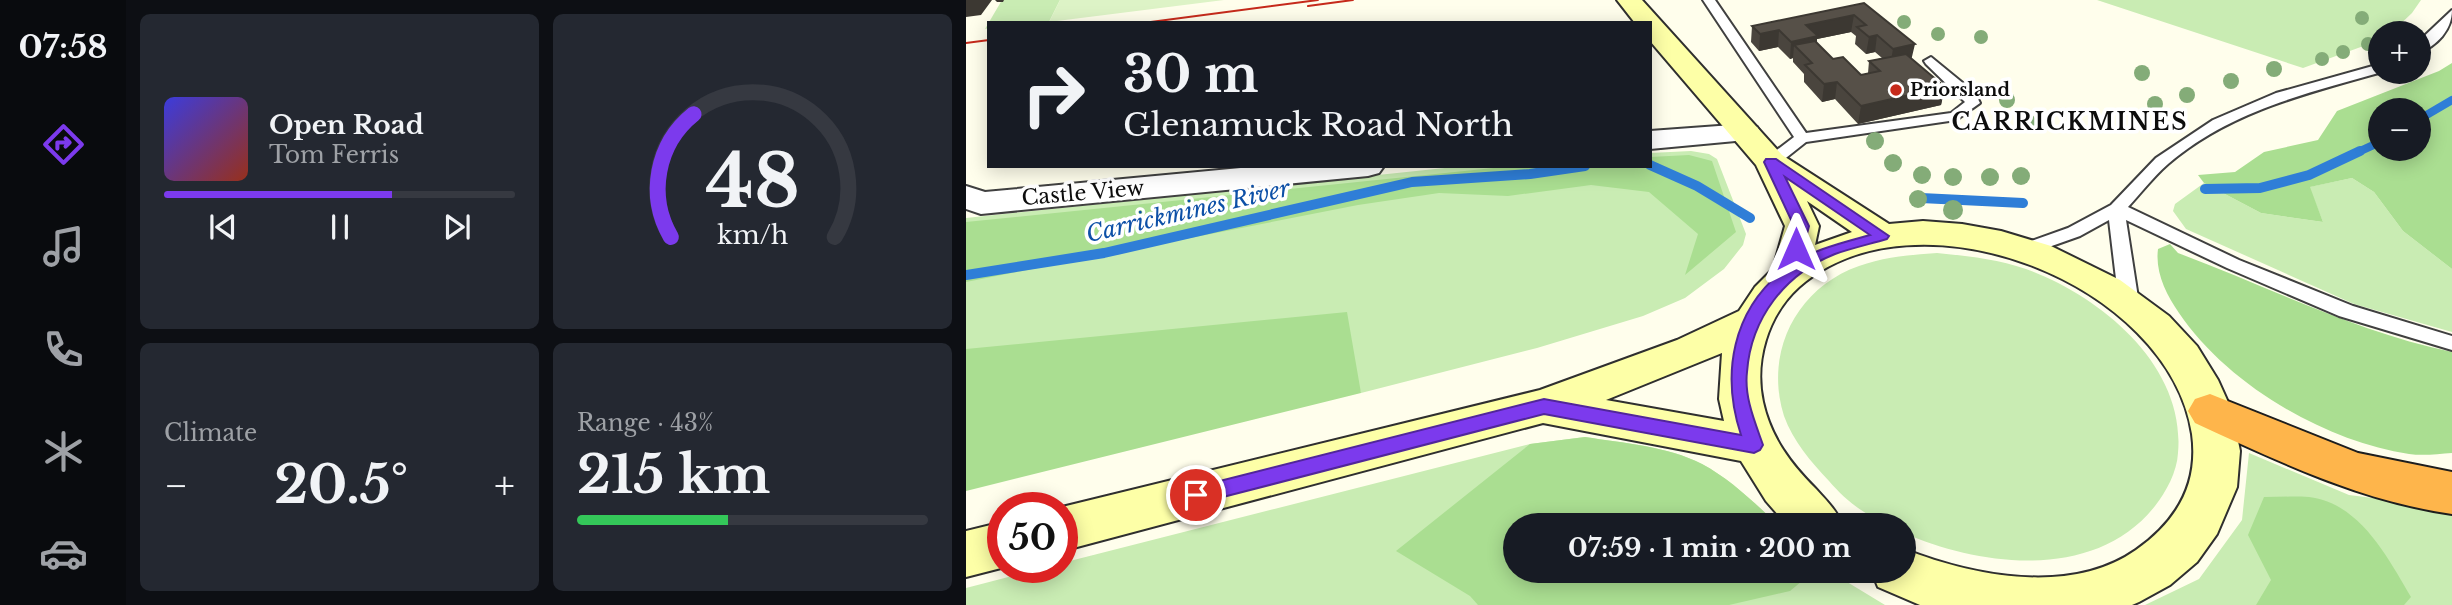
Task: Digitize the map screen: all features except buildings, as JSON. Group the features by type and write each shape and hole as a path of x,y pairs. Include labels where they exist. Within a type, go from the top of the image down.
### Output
{"highway":[{"path":"2210,411 2351,472 2412,489 2452,493"}],"main road":[{"path":"1629,0 1646,21"},
{"path":"1652,27 1771,162 1802,226 1791,272"},
{"path":"1771,162 1882,236"},
{"path":"1806,513 1785,493 1754,445 1741,408 1738,373 1750,322 1768,295 1791,272 1829,251 1882,236 1953,234 2025,249 2079,271 2129,304 2172,345 2194,376 2210,411 2218,456 2210,501 2191,536 2160,565 2108,591 2046,602 1956,594 1916,578"},
{"path":"1078,525 1544,407 1691,351 1750,322"},
{"path":"1544,407 1754,445"},
{"path":"966,554 987,548"}],"street":[{"path":"1652,141 1746,133"},
{"name":"Castle View","path":"966,196 981,203 1341,168"}],"lane":[{"path":"1709,0 1801,138"},
{"path":"2431,39 2443,29 2452,14"},
{"path":"1771,162 1801,138 1937,120 1967,111 1973,103 1970,96 1931,61"},
{"path":"2025,249 2074,232 2118,209 2162,161 2218,123 2281,96 2368,71"},
{"path":"2118,209 2120,251 2129,304"},
{"path":"2118,209 2232,264 2346,311 2452,343"}],"green space":[{"path":"1002,0 1060,0 1050,21 990,21"},
{"path":"1060,0 1224,0 1057,21 1050,21"},
{"path":"2097,0 2421,0 2404,21 2368,21 2368,44 2303,68"},
{"path":"2452,63 2452,269 2403,231 2374,192 2352,178 2310,187 2323,222 2261,213 2204,183 2198,175 2235,172 2264,152 2318,140 2337,111 2368,99 2368,161 2431,161 2431,98 2370,98 2406,84 2431,84 2431,74"},
{"path":"1691,151 1709,154 1717,159 1746,234 1743,245 1724,269 1685,298 1643,316 1537,348 1361,393 1336,318 966,359 966,218 1445,168 1652,168 1652,153"},
{"path":"1689,155 1712,161 1736,232 1685,275 1698,234 1649,192 1591,185 1508,196 1439,193 1358,205 966,282 966,222 1493,168 1652,168 1652,157"},
{"path":"2352,178 2374,192 2403,231 2452,269 2452,332 2354,304 2186,229 2173,211 2175,204 2204,183 2261,213 2323,222 2309,187"},
{"path":"2170,244 2178,253 2347,321 2452,352 2452,453 2409,454 2344,436 2280,405 2250,385 2199,339 2170,298 2160,274 2158,249"},
{"path":"1937,253 2026,269 2082,297 2109,316 2133,338 2153,363 2168,391 2177,421 2178,453 2176,467 2159,500 2130,530 2102,547 2070,556 2036,560 1967,554 1916,538 1916,513 1866,513 1853,505 1803,451 1784,416 1779,392 1778,369 1790,326 1802,307 1818,290 1837,276 1868,263"},
{"path":"1347,312 1361,393 966,491 966,349"},
{"path":"1585,437 1674,453 1712,470 1765,513 1503,513 1503,583 1849,583 1885,605 966,605 966,588 987,583 1078,583 1078,559 1530,444"},
{"path":"1585,437 1674,453 1712,470 1765,513 1503,513 1503,583 1800,583 1790,591 1729,605 1478,605 1470,596 1396,551 1530,444"},
{"path":"2249,453 2349,495 2452,508 2452,605 2145,605 2199,579 2242,520"},
{"path":"2264,497 2309,497 2327,501 2343,510 2358,521 2382,550 2411,597 2404,605 2256,605 2271,580 2248,535"}],"waterway":[{"name":"Carrickmines River","path":"2431,112 2452,100"},
{"name":"Carrickmines River","path":"2356,153 2368,148"},
{"name":"Carrickmines River","path":"2205,189 2260,188 2309,175 2360,151"},
{"name":"Carrickmines River","path":"1652,166 1697,186 1750,218"},
{"name":"Carrickmines River","path":"966,275 1104,253 1412,182 1530,174 1571,168"},
{"name":"Carrickmines River","path":"1921,198 2023,203"}],"tram line":[{"path":"1158,21 1318,0"},
{"path":"1308,6 1353,0"},
{"path":"966,43 987,40"}],"place":[{"name":"Priorsland","path":"1896,90"}],"district":[{"name":"CARRICKMINES","path":"2070,122"}],"route":[{"path":"1196,495 1544,407 1754,445 1741,408 1738,373 1750,322 1768,295 1791,272 1829,251 1882,236 1771,162 1802,226 1796,249"}]}
